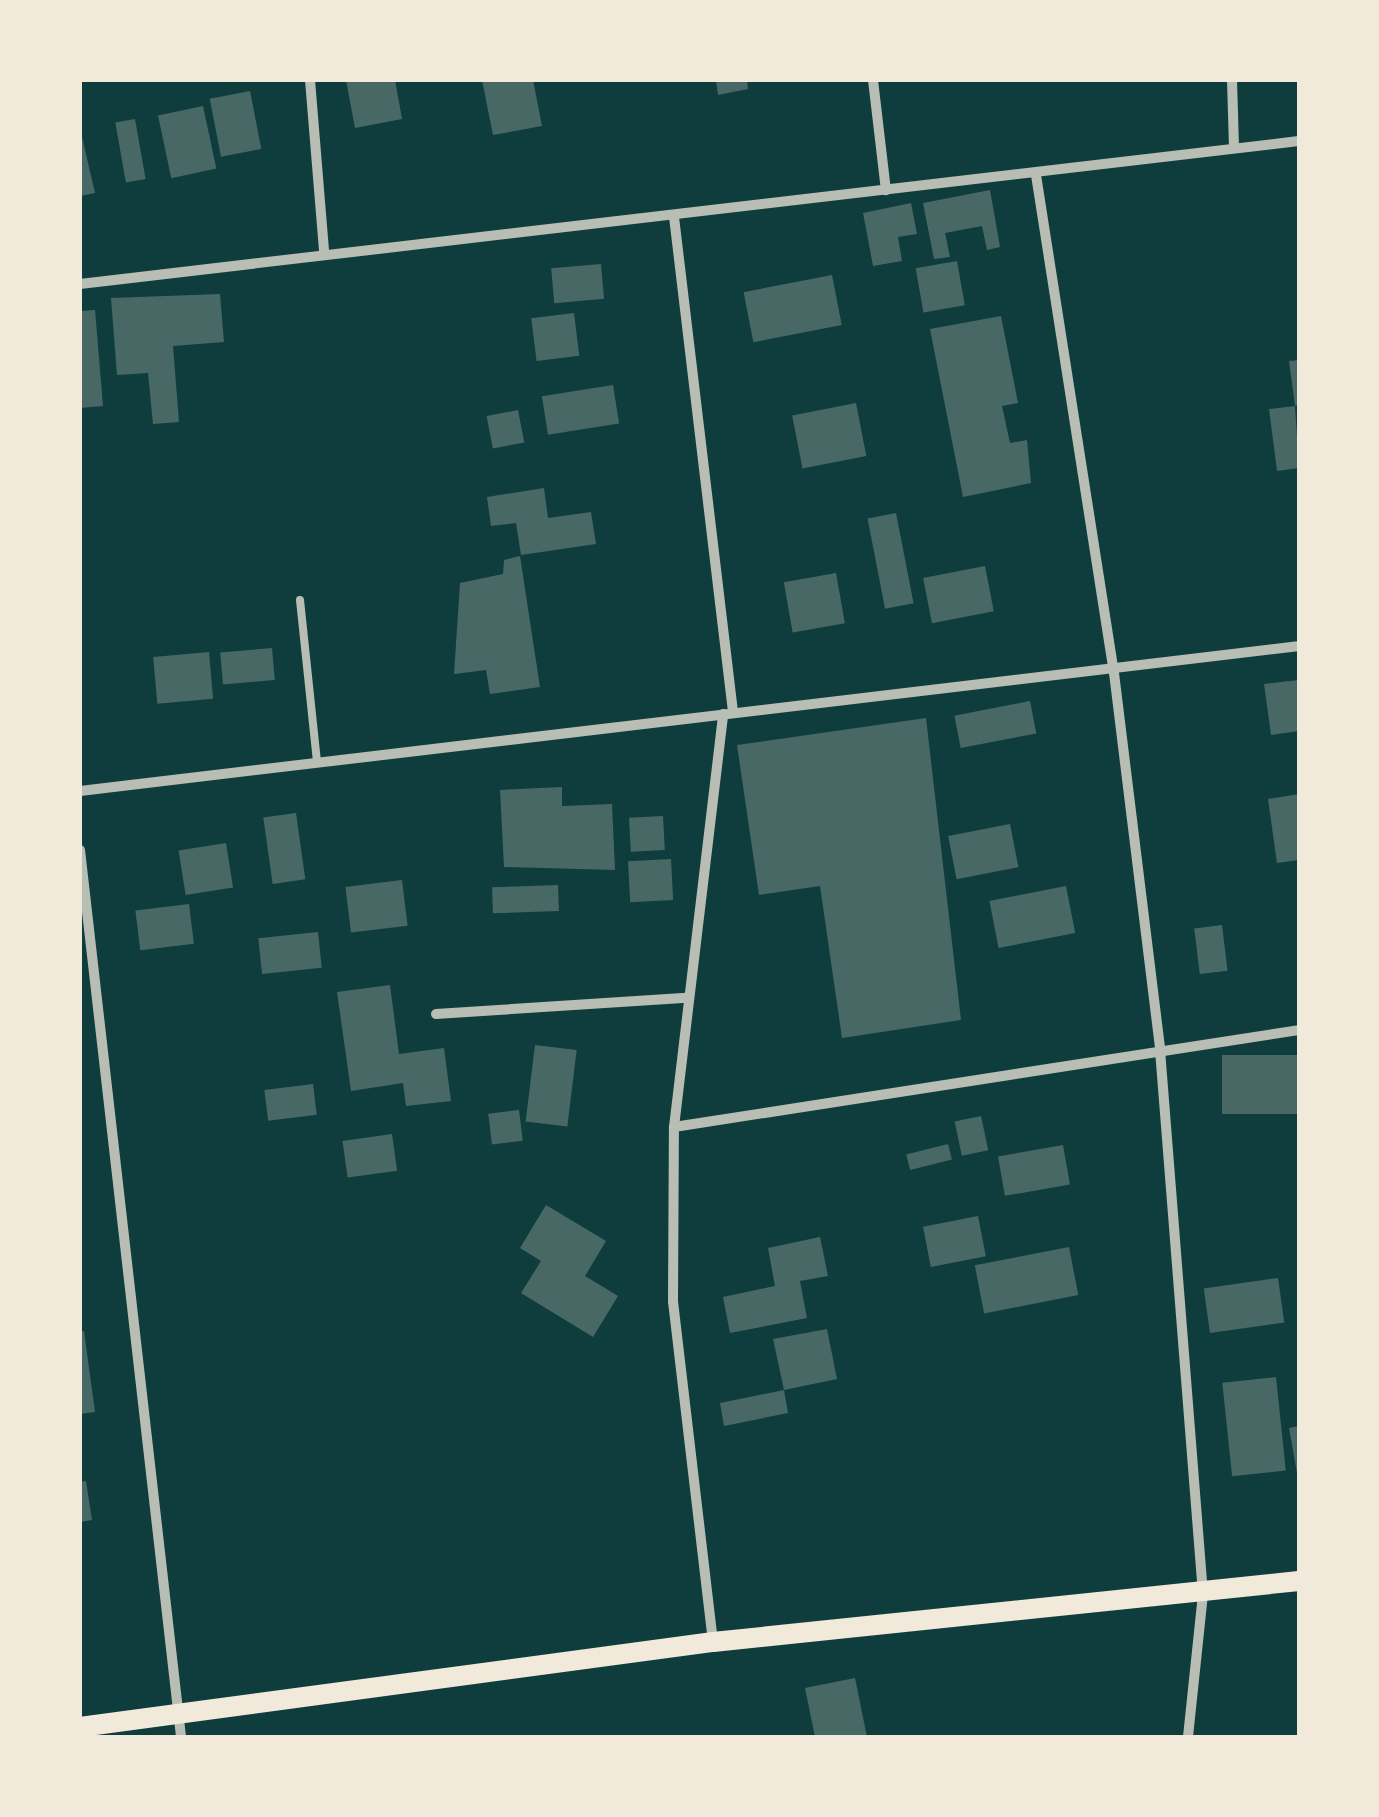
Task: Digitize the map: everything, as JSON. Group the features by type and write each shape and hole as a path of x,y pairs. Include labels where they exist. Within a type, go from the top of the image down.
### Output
{"main road":[{"path":"80,1727 713,1642 1299,1581"}],"street":[{"path":"310,80 324,251"},
{"path":"873,80 886,190"},
{"path":"1232,80 1234,148"},
{"path":"80,284 324,251 674,217 1299,141"},
{"path":"1036,175 1114,673 1160,1050 1203,1594 1188,1737"},
{"path":"674,217 728,714 686,998 674,1128 673,1301 713,1642"},
{"path":"80,792 728,714 1114,673 1299,646"},
{"path":"80,850 181,1737"},
{"path":"436,1014 686,998"},
{"path":"674,1128 1299,1030"}],"lane":[{"path":"300,600 316,763"}],"building":[{"path":"346,80 395,80 402,119 355,128"},
{"path":"482,80 533,80 542,126 493,135"},
{"path":"716,80 747,80 748,89 718,95"},
{"path":"250,91 261,149 221,157 210,99"},
{"path":"203,106 216,169 171,178 158,116"},
{"path":"135,119 146,179 126,183 115,122"},
{"path":"80,128 95,193 80,196"},
{"path":"990,190 1000,247 987,250 982,226 945,233 950,257 934,259 923,203"},
{"path":"911,203 917,234 898,237 902,261 873,266 863,213"},
{"path":"957,261 965,305 923,313 916,268"},
{"path":"601,264 604,299 554,303 551,268"},
{"path":"832,275 842,325 753,342 744,292"},
{"path":"220,294 224,342 173,346 179,422 153,424 148,373 117,375 111,298"},
{"path":"95,310 103,406 80,408 80,311"},
{"path":"574,313 579,356 537,361 531,318"},
{"path":"1001,316 1018,403 1002,406 1010,443 1027,440 1031,483 963,497 930,329"},
{"path":"1299,360 1299,405 1295,406 1289,361"},
{"path":"613,385 619,424 548,435 542,396"},
{"path":"856,403 866,456 802,468 792,415"},
{"path":"1295,406 1299,468 1277,471 1269,409"},
{"path":"518,410 524,442 493,448 487,416"},
{"path":"544,488 548,518 591,512 596,544 521,555 516,523 491,526 487,497"},
{"path":"896,513 914,603 885,609 868,519"},
{"path":"520,556 540,687 490,694 486,670 454,674 460,583 503,574 504,560"},
{"path":"985,566 994,611 932,623 923,578"},
{"path":"836,573 845,623 793,632 784,582"},
{"path":"272,648 275,680 223,684 220,653"},
{"path":"209,652 213,699 157,704 153,657"},
{"path":"1299,680 1299,731 1271,735 1264,684"},
{"path":"1030,701 1036,733 961,748 954,716"},
{"path":"926,718 961,1020 842,1038 820,886 759,895 737,745"},
{"path":"562,787 562,806 612,804 615,870 504,867 500,790"},
{"path":"1299,794 1299,860 1277,863 1268,799"},
{"path":"296,813 305,879 273,884 263,818"},
{"path":"663,816 665,850 631,852 629,818"},
{"path":"1010,824 1018,867 957,879 948,836"},
{"path":"226,843 233,887 186,895 179,851"},
{"path":"671,859 673,900 630,902 628,861"},
{"path":"402,880 408,926 351,933 345,887"},
{"path":"558,885 559,911 493,913 492,887"},
{"path":"1066,886 1075,933 999,948 989,901"},
{"path":"189,904 194,944 140,950 135,911"},
{"path":"1222,925 1228,971 1200,974 1194,928"},
{"path":"318,932 322,968 262,974 258,938"},
{"path":"390,985 399,1054 444,1048 451,1101 406,1106 403,1083 351,1091 337,992"},
{"path":"535,1045 577,1050 567,1127 526,1121"},
{"path":"1222,1055 1299,1055 1299,1114 1222,1114"},
{"path":"313,1084 317,1115 268,1121 264,1090"},
{"path":"519,1110 523,1141 492,1145 488,1114"},
{"path":"981,1116 988,1150 962,1156 955,1122"},
{"path":"392,1134 397,1171 348,1178 342,1141"},
{"path":"948,1144 952,1160 910,1170 906,1154"},
{"path":"1063,1145 1070,1184 1005,1196 998,1156"},
{"path":"546,1205 606,1241 585,1276 618,1296 593,1337 521,1293 541,1261 520,1248"},
{"path":"978,1216 986,1256 931,1267 923,1227"},
{"path":"820,1237 828,1276 800,1281 807,1318 730,1333 723,1297 775,1286 768,1248"},
{"path":"1069,1247 1078,1295 984,1313 975,1265"},
{"path":"1278,1278 1284,1323 1210,1333 1204,1288"},
{"path":"827,1329 837,1379 784,1390 773,1339"},
{"path":"84,1331 95,1412 80,1414 80,1332"},
{"path":"1276,1377 1286,1470 1232,1476 1222,1383"},
{"path":"784,1390 788,1413 724,1426 720,1403"},
{"path":"1299,1426 1299,1473 1297,1473 1289,1428"},
{"path":"86,1481 92,1520 80,1522 80,1482"},
{"path":"855,1678 867,1737 815,1737 805,1688"}]}
